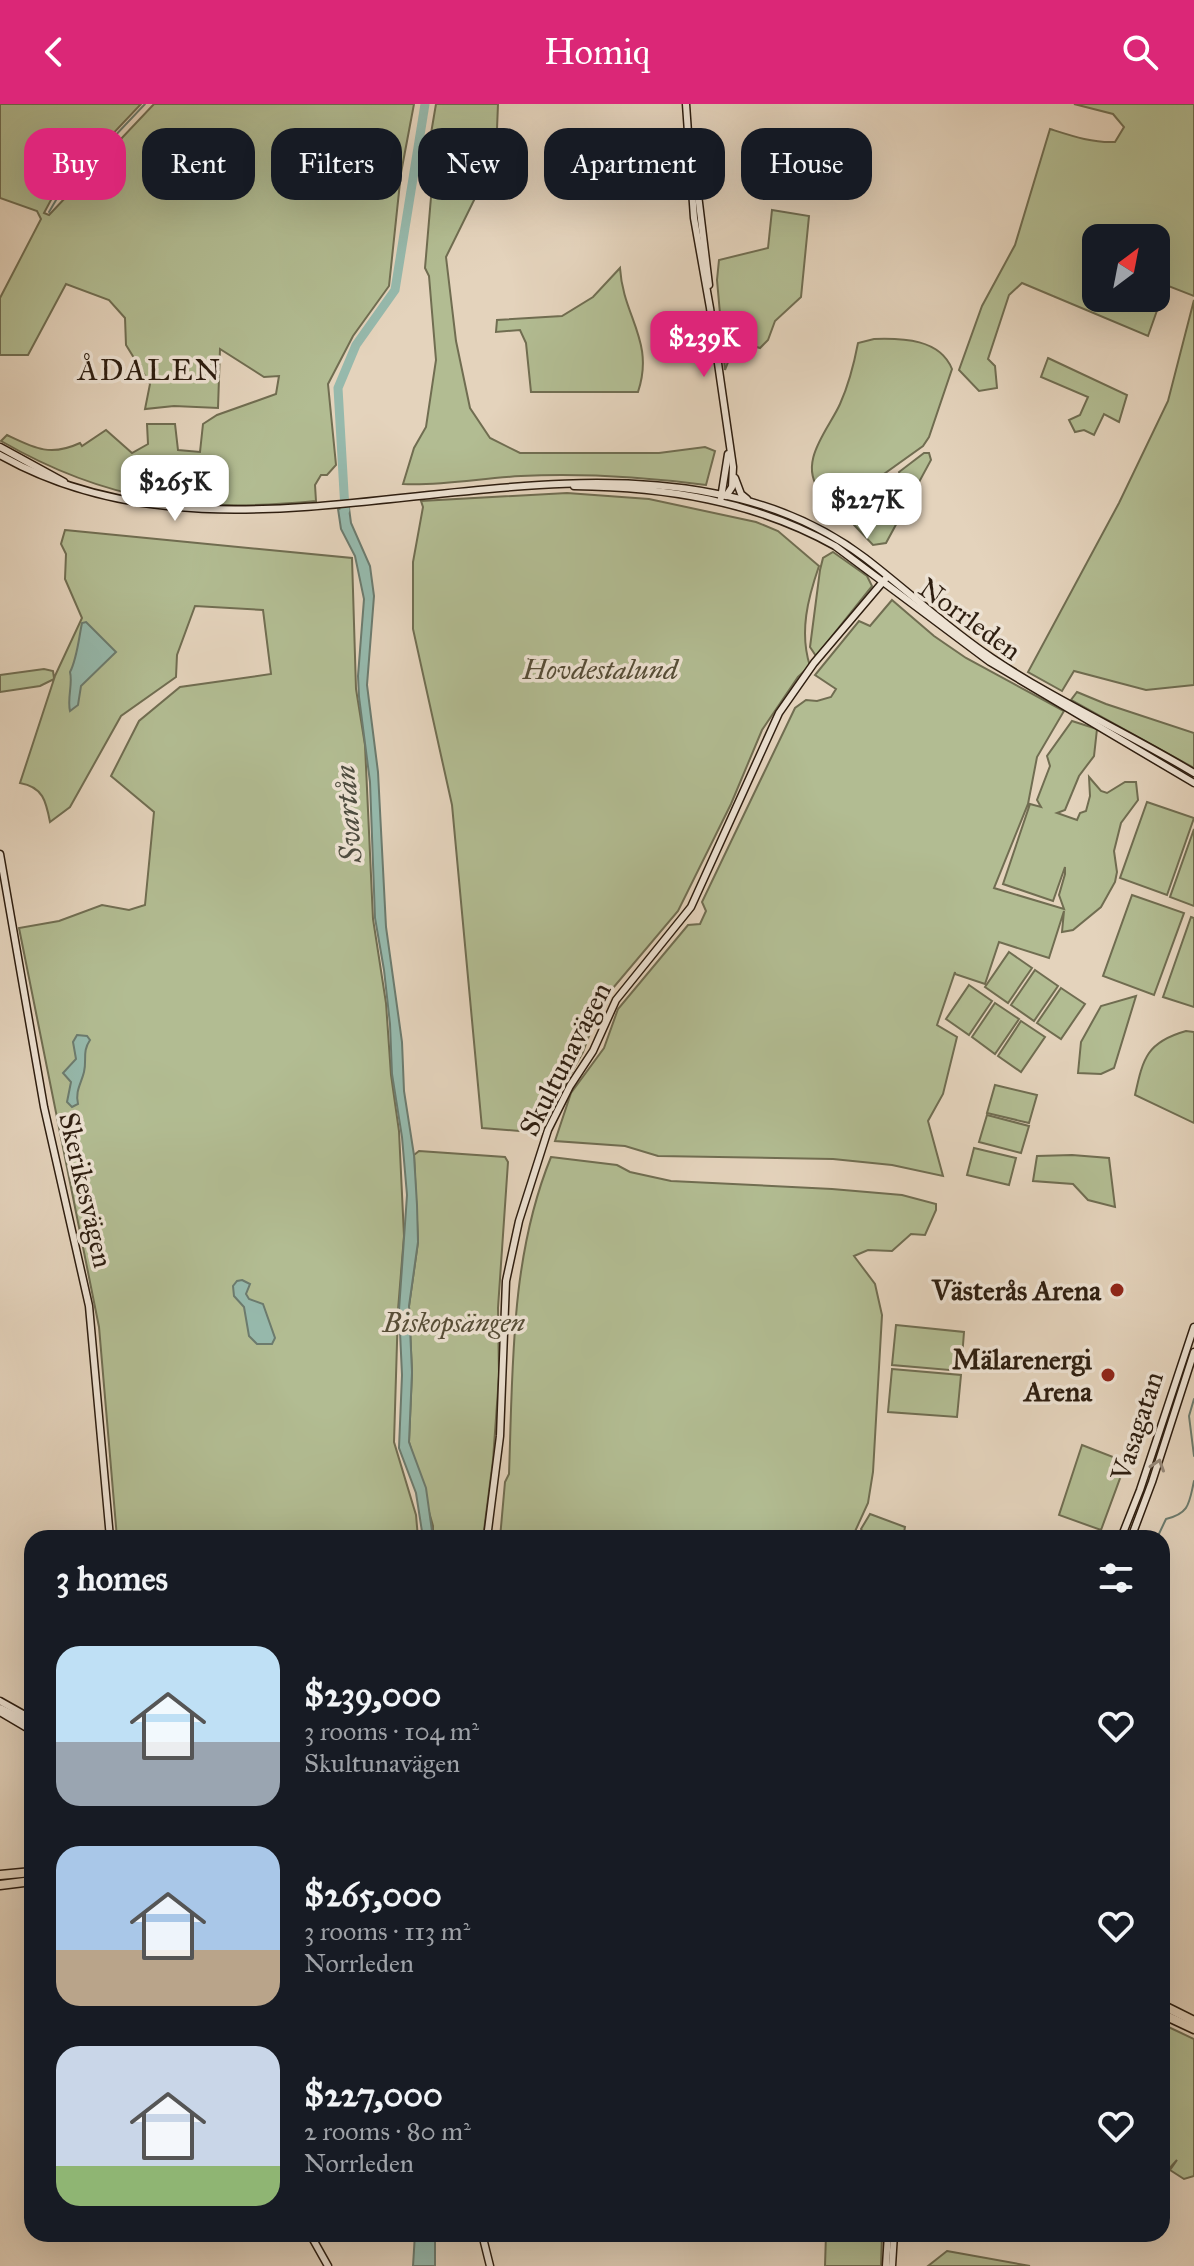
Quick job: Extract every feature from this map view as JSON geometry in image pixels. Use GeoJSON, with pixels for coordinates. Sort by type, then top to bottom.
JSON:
{"type":"FeatureCollection","features":[{"type":"Feature","properties":{"kind":"highway"},"geometry":{"type":"LineString","coordinates":[[0,1875],[24,1873]]}},
{"type":"Feature","properties":{"kind":"highway"},"geometry":{"type":"LineString","coordinates":[[0,1885],[24,1882]]}},
{"type":"Feature","properties":{"kind":"highway"},"geometry":{"type":"LineString","coordinates":[[1170,2009],[1194,2021]]}},
{"type":"Feature","properties":{"kind":"highway"},"geometry":{"type":"LineString","coordinates":[[1170,2018],[1194,2029]]}},
{"type":"Feature","properties":{"kind":"main road"},"geometry":{"type":"LineString","coordinates":[[686,104],[694,218],[710,308],[728,446],[738,489],[752,502]]}},
{"type":"Feature","properties":{"kind":"main road"},"geometry":{"type":"LineString","coordinates":[[721,496],[728,446]]}},
{"type":"Feature","properties":{"kind":"main road","name":"Norrleden"},"geometry":{"type":"LineString","coordinates":[[0,447],[77,488]]}},
{"type":"Feature","properties":{"kind":"main road","name":"Norrleden"},"geometry":{"type":"LineString","coordinates":[[0,455],[45,478],[77,488],[124,501],[177,508],[278,508],[526,485],[613,482],[752,502],[797,517],[852,549],[885,580],[990,662],[1194,783]]}},
{"type":"Feature","properties":{"kind":"main road"},"geometry":{"type":"LineString","coordinates":[[721,496],[732,487],[733,467]]}},
{"type":"Feature","properties":{"kind":"main road","name":"Norrleden"},"geometry":{"type":"LineString","coordinates":[[721,496],[835,546],[1005,666],[1194,773]]}},
{"type":"Feature","properties":{"kind":"main road","name":"Skultunavägen"},"geometry":{"type":"LineString","coordinates":[[488,1530],[500,1436],[504,1296],[519,1221],[548,1130],[570,1086],[593,1051],[616,1000],[676,928],[697,897],[724,830],[779,713],[814,663],[885,580]]}},
{"type":"Feature","properties":{"kind":"main road","name":"Skerikesvägen"},"geometry":{"type":"LineString","coordinates":[[0,854],[44,1107],[91,1318],[109,1530]]}},
{"type":"Feature","properties":{"kind":"main road","name":"Vasagatan"},"geometry":{"type":"LineString","coordinates":[[1124,1530],[1194,1327]]}},
{"type":"Feature","properties":{"kind":"main road","name":"Vasagatan"},"geometry":{"type":"LineString","coordinates":[[1134,1530],[1194,1352]]}},
{"type":"Feature","properties":{"kind":"main road"},"geometry":{"type":"LineString","coordinates":[[0,1701],[24,1719]]}},
{"type":"Feature","properties":{"kind":"main road"},"geometry":{"type":"LineString","coordinates":[[0,1710],[24,1720]]}},
{"type":"Feature","properties":{"kind":"main road"},"geometry":{"type":"LineString","coordinates":[[314,2242],[328,2266]]}},
{"type":"Feature","properties":{"kind":"main road"},"geometry":{"type":"LineString","coordinates":[[484,2242],[490,2266]]}},
{"type":"Feature","properties":{"kind":"main road"},"geometry":{"type":"LineString","coordinates":[[889,2266],[890,2242]]}},
{"type":"Feature","properties":{"kind":"green space"},"geometry":{"type":"Polygon","coordinates":[[[0,104],[141,104],[118,128],[24,128],[24,200],[51,200],[44,213],[49,215],[63,200],[126,200],[126,134],[154,104],[414,104],[402,168],[402,128],[271,128],[271,200],[398,200],[389,286],[353,336],[328,384],[336,465],[327,475],[321,475],[315,485],[316,501],[231,505],[153,498],[78,478],[1,441],[7,435],[34,447],[51,450],[80,443],[82,446],[106,430],[132,453],[148,444],[147,424],[175,424],[178,450],[200,452],[203,424],[217,415],[276,394],[279,376],[264,377],[220,349],[218,408],[174,406],[145,409],[150,384],[126,345],[125,318],[109,300],[66,284],[28,355],[0,355],[0,298],[41,219],[37,211],[0,198],[0,104]]]}},
{"type":"Feature","properties":{"kind":"green space"},"geometry":{"type":"Polygon","coordinates":[[[436,104],[498,104],[497,128],[432,128],[436,104]]]}},
{"type":"Feature","properties":{"kind":"green space"},"geometry":{"type":"Polygon","coordinates":[[[1074,104],[1194,104],[1194,296],[1170,287],[1170,224],[1082,224],[1082,308],[1022,283],[1009,295],[988,359],[995,366],[997,388],[979,391],[959,370],[982,306],[1015,245],[1050,129],[1090,140],[1115,142],[1124,127],[1113,114],[1074,104]]]}},
{"type":"Feature","properties":{"kind":"green space"},"geometry":{"type":"Polygon","coordinates":[[[431,200],[474,200],[446,257],[456,341],[470,408],[490,438],[520,453],[659,453],[705,447],[715,451],[706,485],[567,475],[403,484],[414,448],[426,427],[436,360],[429,276],[425,268],[431,200]]]}},
{"type":"Feature","properties":{"kind":"green space"},"geometry":{"type":"Polygon","coordinates":[[[772,210],[809,216],[801,297],[775,321],[768,340],[760,348],[741,342],[734,347],[725,370],[717,280],[719,260],[768,248],[772,210]]]}},
{"type":"Feature","properties":{"kind":"green space"},"geometry":{"type":"Polygon","coordinates":[[[620,268],[626,301],[641,343],[643,358],[638,392],[531,392],[526,343],[520,330],[496,332],[497,320],[562,316],[593,297],[620,268]]]}},
{"type":"Feature","properties":{"kind":"green space"},"geometry":{"type":"Polygon","coordinates":[[[1194,300],[1194,685],[1146,690],[1074,671],[1062,691],[1028,672],[1119,503],[1168,401],[1194,300]]]}},
{"type":"Feature","properties":{"kind":"green space"},"geometry":{"type":"Polygon","coordinates":[[[1091,312],[1156,312],[1148,336],[1091,312]]]}},
{"type":"Feature","properties":{"kind":"green space"},"geometry":{"type":"Polygon","coordinates":[[[874,339],[908,340],[930,346],[946,359],[952,369],[929,437],[923,446],[863,489],[848,507],[821,492],[814,481],[813,458],[843,396],[858,343],[874,339]]]}},
{"type":"Feature","properties":{"kind":"green space"},"geometry":{"type":"Polygon","coordinates":[[[1048,358],[1127,395],[1119,422],[1104,414],[1094,435],[1084,430],[1075,432],[1069,420],[1080,415],[1088,397],[1041,377],[1048,358]]]}},
{"type":"Feature","properties":{"kind":"green space"},"geometry":{"type":"Polygon","coordinates":[[[924,453],[929,453],[931,460],[886,543],[873,545],[854,525],[852,518],[858,505],[866,499],[883,503],[902,481],[899,472],[924,453]]]}},
{"type":"Feature","properties":{"kind":"green space","name":"Hovdestalund"},"geometry":{"type":"Polygon","coordinates":[[[567,493],[649,499],[756,522],[778,531],[819,566],[808,603],[805,628],[810,666],[798,677],[762,730],[731,804],[678,911],[602,1001],[583,1052],[546,1118],[523,1119],[519,1131],[482,1128],[452,805],[413,629],[413,562],[423,507],[421,501],[567,493]]]}},
{"type":"Feature","properties":{"kind":"green space"},"geometry":{"type":"Polygon","coordinates":[[[65,530],[352,558],[356,689],[365,745],[373,919],[386,1003],[399,1131],[404,1236],[398,1310],[394,1442],[416,1515],[417,1530],[116,1530],[99,1327],[19,928],[59,921],[102,905],[129,910],[145,905],[154,812],[111,776],[139,721],[180,687],[271,674],[263,610],[195,606],[177,655],[176,677],[121,716],[70,807],[50,822],[39,792],[20,783],[54,679],[40,686],[0,692],[0,675],[44,669],[53,671],[54,678],[82,618],[65,579],[66,554],[61,544],[65,530]]]}},
{"type":"Feature","properties":{"kind":"green space"},"geometry":{"type":"Polygon","coordinates":[[[833,552],[867,576],[872,586],[816,656],[810,647],[820,570],[823,558],[833,552]]]}},
{"type":"Feature","properties":{"kind":"green space"},"geometry":{"type":"Polygon","coordinates":[[[892,600],[934,636],[966,658],[1064,711],[1037,757],[1028,804],[994,888],[1064,909],[1059,895],[1065,867],[1053,901],[1003,884],[1030,804],[1041,807],[1037,800],[1050,766],[1047,756],[1072,721],[1097,729],[1094,756],[1079,776],[1065,810],[1057,813],[1077,820],[1080,813],[1086,811],[1090,796],[1089,777],[1101,791],[1107,793],[1125,782],[1136,782],[1138,800],[1121,823],[1114,851],[1115,882],[1101,907],[1073,930],[1062,932],[1064,911],[1049,958],[999,942],[985,984],[955,972],[937,1025],[957,1037],[943,1094],[928,1121],[943,1176],[892,1165],[833,1159],[658,1156],[625,1146],[555,1141],[571,1093],[604,1048],[618,1009],[688,925],[700,924],[706,911],[702,902],[795,708],[806,700],[831,697],[836,689],[815,675],[859,621],[870,626],[892,600]]]}},
{"type":"Feature","properties":{"kind":"green space"},"geometry":{"type":"Polygon","coordinates":[[[1077,692],[1194,733],[1194,768],[1071,700],[1077,692]]]}},
{"type":"Feature","properties":{"kind":"green space"},"geometry":{"type":"Polygon","coordinates":[[[1147,802],[1194,818],[1167,895],[1120,878],[1147,802]]]}},
{"type":"Feature","properties":{"kind":"green space"},"geometry":{"type":"Polygon","coordinates":[[[1194,829],[1194,906],[1170,897],[1194,829]]]}},
{"type":"Feature","properties":{"kind":"green space"},"geometry":{"type":"Polygon","coordinates":[[[1132,895],[1184,913],[1154,995],[1103,976],[1132,895]]]}},
{"type":"Feature","properties":{"kind":"green space"},"geometry":{"type":"Polygon","coordinates":[[[1191,917],[1194,918],[1194,1007],[1163,997],[1191,917]]]}},
{"type":"Feature","properties":{"kind":"green space"},"geometry":{"type":"Polygon","coordinates":[[[1009,952],[1032,968],[1008,1003],[985,987],[1009,952]]]}},
{"type":"Feature","properties":{"kind":"green space"},"geometry":{"type":"Polygon","coordinates":[[[1035,970],[1058,986],[1034,1021],[1011,1005],[1035,970]]]}},
{"type":"Feature","properties":{"kind":"green space"},"geometry":{"type":"Polygon","coordinates":[[[969,985],[992,1001],[969,1035],[946,1019],[969,985]]]}},
{"type":"Feature","properties":{"kind":"green space"},"geometry":{"type":"Polygon","coordinates":[[[1061,988],[1085,1004],[1061,1039],[1037,1023],[1061,988]]]}},
{"type":"Feature","properties":{"kind":"green space"},"geometry":{"type":"Polygon","coordinates":[[[1136,996],[1114,1068],[1101,1074],[1078,1073],[1081,1042],[1101,1006],[1136,996]]]}},
{"type":"Feature","properties":{"kind":"green space"},"geometry":{"type":"Polygon","coordinates":[[[995,1003],[1019,1019],[995,1054],[972,1037],[995,1003]]]}},
{"type":"Feature","properties":{"kind":"green space"},"geometry":{"type":"Polygon","coordinates":[[[1021,1021],[1045,1037],[1021,1072],[998,1056],[1021,1021]]]}},
{"type":"Feature","properties":{"kind":"green space"},"geometry":{"type":"Polygon","coordinates":[[[1186,1031],[1194,1032],[1194,1123],[1135,1095],[1149,1053],[1163,1040],[1186,1031]]]}},
{"type":"Feature","properties":{"kind":"green space"},"geometry":{"type":"Polygon","coordinates":[[[995,1085],[1037,1095],[1029,1123],[987,1113],[995,1085]]]}},
{"type":"Feature","properties":{"kind":"green space"},"geometry":{"type":"Polygon","coordinates":[[[987,1115],[1029,1126],[1021,1153],[979,1142],[987,1115]]]}},
{"type":"Feature","properties":{"kind":"green space"},"geometry":{"type":"Polygon","coordinates":[[[974,1148],[1016,1158],[1009,1185],[967,1175],[974,1148]]]}},
{"type":"Feature","properties":{"kind":"green space","name":"Biskopsängen"},"geometry":{"type":"Polygon","coordinates":[[[419,1151],[505,1157],[508,1162],[498,1308],[499,1376],[484,1530],[433,1530],[409,1442],[412,1372],[409,1306],[418,1242],[414,1155],[419,1151]]]}},
{"type":"Feature","properties":{"kind":"green space"},"geometry":{"type":"Polygon","coordinates":[[[1037,1156],[1109,1158],[1115,1207],[1088,1200],[1073,1184],[1033,1181],[1037,1156]]]}},
{"type":"Feature","properties":{"kind":"green space"},"geometry":{"type":"Polygon","coordinates":[[[551,1157],[617,1165],[630,1172],[671,1181],[902,1195],[936,1204],[925,1235],[911,1234],[892,1251],[868,1250],[854,1256],[875,1284],[882,1315],[873,1472],[868,1503],[856,1530],[501,1530],[505,1482],[509,1474],[516,1313],[528,1234],[551,1157]]]}},
{"type":"Feature","properties":{"kind":"green space"},"geometry":{"type":"Polygon","coordinates":[[[896,1325],[964,1332],[961,1371],[892,1365],[896,1325]]]}},
{"type":"Feature","properties":{"kind":"green space"},"geometry":{"type":"Polygon","coordinates":[[[892,1369],[961,1375],[957,1417],[888,1412],[892,1369]]]}},
{"type":"Feature","properties":{"kind":"green space"},"geometry":{"type":"Polygon","coordinates":[[[1082,1445],[1126,1462],[1101,1530],[1059,1515],[1082,1445]]]}},
{"type":"Feature","properties":{"kind":"green space"},"geometry":{"type":"Polygon","coordinates":[[[870,1514],[905,1527],[904,1530],[861,1529],[870,1514]]]}},
{"type":"Feature","properties":{"kind":"green space"},"geometry":{"type":"Polygon","coordinates":[[[1170,2028],[1194,2039],[1194,2176],[1184,2179],[1170,2170],[1177,2160],[1170,2168],[1170,2028]]]}},
{"type":"Feature","properties":{"kind":"green space"},"geometry":{"type":"Polygon","coordinates":[[[826,2242],[882,2242],[881,2266],[825,2266],[826,2242]]]}},
{"type":"Feature","properties":{"kind":"green space"},"geometry":{"type":"Polygon","coordinates":[[[947,2251],[1030,2266],[928,2266],[947,2251]]]}},
{"type":"Feature","properties":{"kind":"shaded area"},"geometry":{"type":"Polygon","coordinates":[[[349,508],[351,523],[370,566],[374,596],[367,685],[378,772],[386,927],[402,1042],[404,1091],[414,1155],[417,1205],[418,1242],[409,1306],[412,1372],[409,1442],[426,1488],[432,1530],[422,1530],[416,1493],[399,1448],[402,1375],[399,1310],[407,1195],[392,1074],[384,970],[375,918],[370,782],[359,697],[364,599],[355,556],[341,529],[338,509],[349,508]]]}},
{"type":"Feature","properties":{"kind":"shaded area"},"geometry":{"type":"Polygon","coordinates":[[[86,622],[116,652],[81,686],[78,705],[70,711],[70,672],[82,623],[86,622]]]}},
{"type":"Feature","properties":{"kind":"shaded area"},"geometry":{"type":"Polygon","coordinates":[[[77,1035],[87,1036],[90,1040],[86,1048],[78,1104],[72,1107],[67,1102],[71,1082],[63,1073],[76,1059],[73,1042],[77,1035]]]}},
{"type":"Feature","properties":{"kind":"shaded area"},"geometry":{"type":"Polygon","coordinates":[[[242,1280],[250,1284],[246,1294],[249,1299],[263,1304],[275,1338],[272,1344],[257,1344],[249,1336],[244,1307],[234,1296],[233,1286],[242,1280]]]}},
{"type":"Feature","properties":{"kind":"shaded area"},"geometry":{"type":"Polygon","coordinates":[[[414,2242],[435,2242],[435,2266],[413,2266],[414,2242]]]}},
{"type":"Feature","properties":{"kind":"waterway"},"geometry":{"type":"LineString","coordinates":[[49,212],[59,195],[145,104]]}},
{"type":"Feature","properties":{"kind":"waterway","name":"Svartån"},"geometry":{"type":"LineString","coordinates":[[345,510],[338,388],[356,345],[395,290],[425,104]]}},
{"type":"Feature","properties":{"kind":"waterway"},"geometry":{"type":"LineString","coordinates":[[1194,1399],[1189,1416],[1194,1456]]}},
{"type":"Feature","properties":{"kind":"waterway"},"geometry":{"type":"LineString","coordinates":[[1161,1530],[1166,1519],[1180,1514],[1187,1506],[1194,1481]]}},
{"type":"Feature","properties":{"kind":"place","name":"Västerås Arena"},"geometry":{"type":"Point","coordinates":[1117,1290]}},
{"type":"Feature","properties":{"kind":"place","name":"Mälarenergi Arena"},"geometry":{"type":"Point","coordinates":[1108,1375]}},
{"type":"Feature","properties":{"kind":"district","name":"ÅDALEN"},"geometry":{"type":"Point","coordinates":[150,370]}}]}
